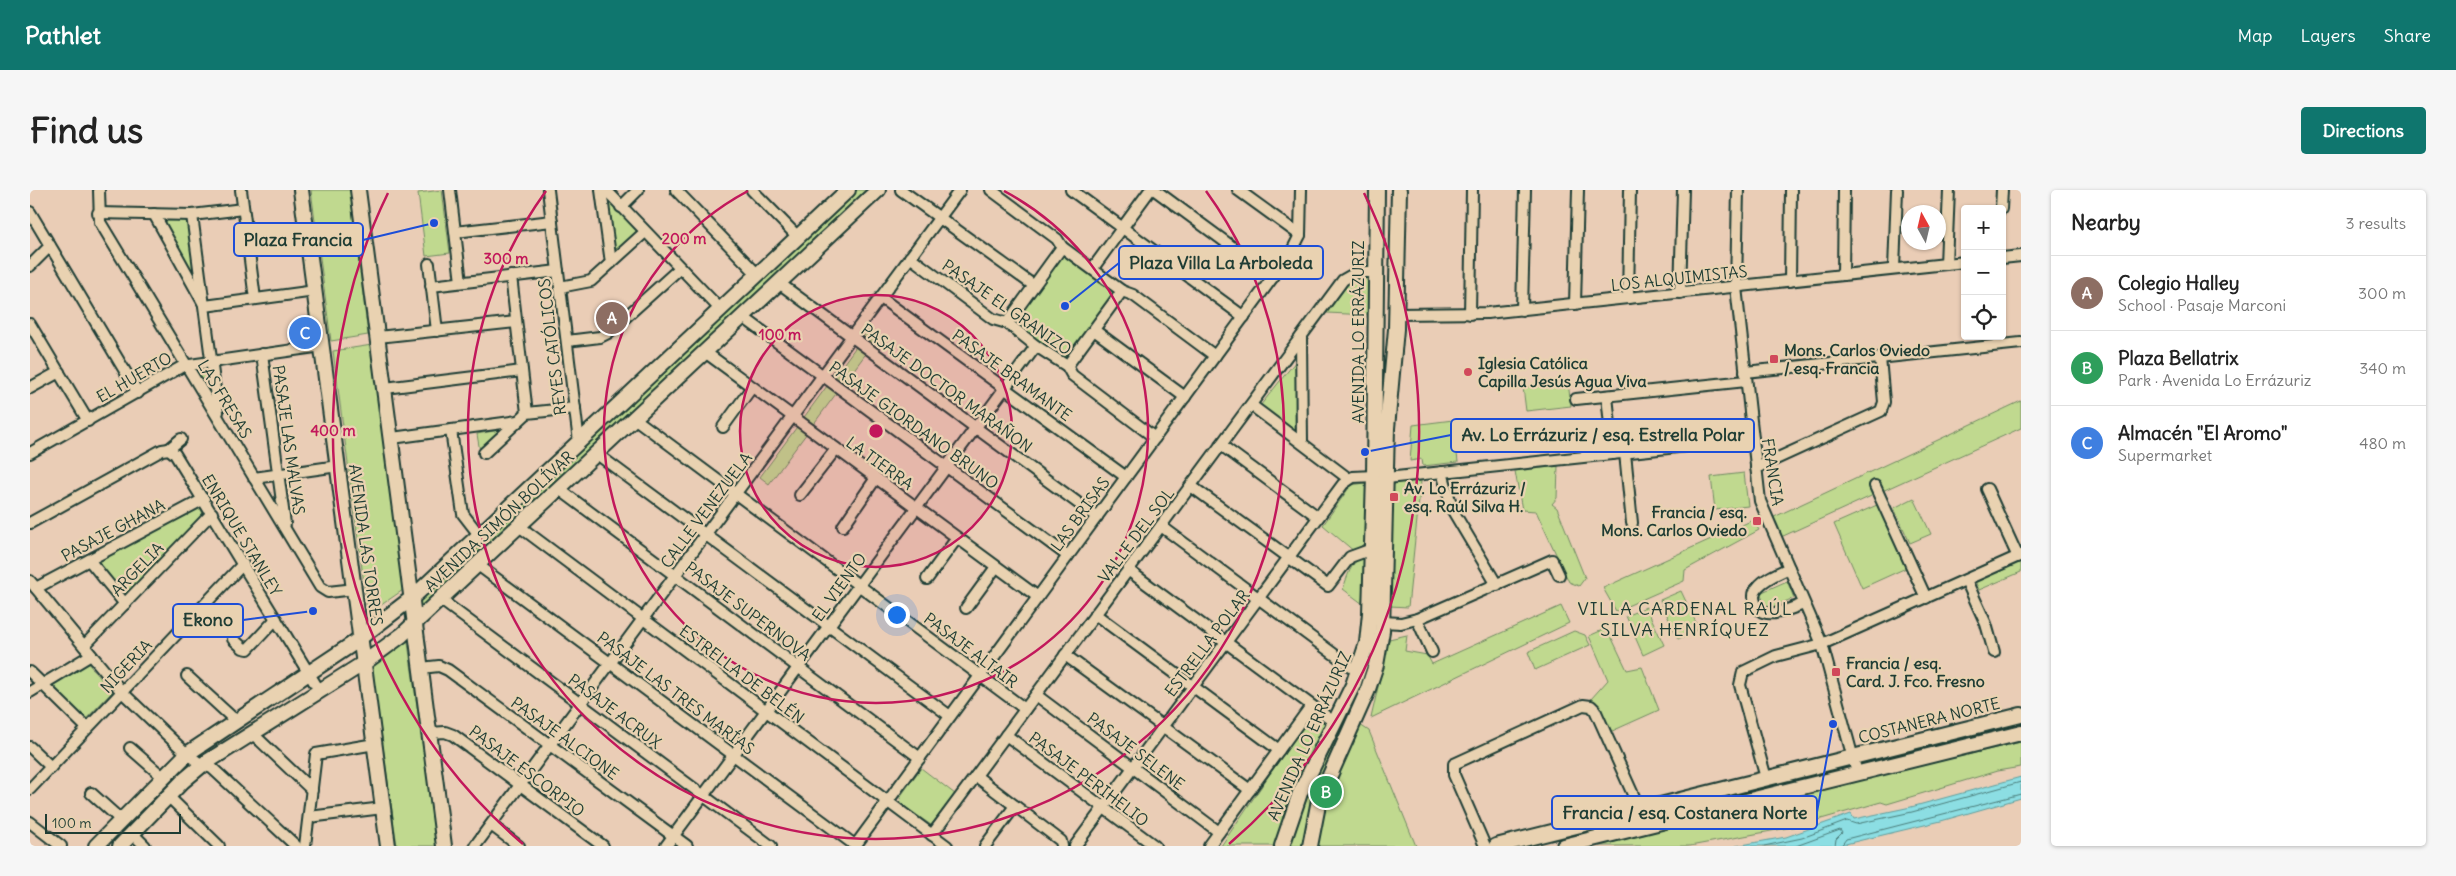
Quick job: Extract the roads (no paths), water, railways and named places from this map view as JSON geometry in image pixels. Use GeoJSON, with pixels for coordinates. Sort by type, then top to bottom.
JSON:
{"type":"FeatureCollection","features":[{"type":"Feature","properties":{"kind":"main road","name":"AVENIDA LAS TORRES"},"geometry":{"type":"LineString","coordinates":[[301,190],[388,846]]}},
{"type":"Feature","properties":{"kind":"main road"},"geometry":{"type":"LineString","coordinates":[[358,190],[444,846]]}},
{"type":"Feature","properties":{"kind":"main road","name":"AVENIDA SIMÓN BOLÍVAR"},"geometry":{"type":"LineString","coordinates":[[96,846],[187,754],[361,638],[412,598],[799,238],[848,190]]}},
{"type":"Feature","properties":{"kind":"main road","name":"AVENIDA SIMÓN BOLÍVAR"},"geometry":{"type":"LineString","coordinates":[[120,846],[168,796],[202,765],[364,663],[416,623],[878,190]]}},
{"type":"Feature","properties":{"kind":"main road","name":"AVENIDA LO ERRÁZURIZ"},"geometry":{"type":"LineString","coordinates":[[1310,846],[1316,808],[1323,789],[1371,682],[1383,622],[1375,272],[1377,190]]}},
{"type":"Feature","properties":{"kind":"main road","name":"AVENIDA LO ERRÁZURIZ"},"geometry":{"type":"LineString","coordinates":[[1282,846],[1300,792],[1358,672],[1368,632],[1372,549],[1388,416],[1396,314],[1399,190]]}},
{"type":"Feature","properties":{"kind":"main road","name":"COSTANERA NORTE"},"geometry":{"type":"LineString","coordinates":[[1496,846],[2021,715]]}},
{"type":"Feature","properties":{"kind":"main road","name":"COSTANERA NORTE"},"geometry":{"type":"LineString","coordinates":[[1564,846],[2021,733]]}},
{"type":"Feature","properties":{"kind":"street","name":"LAS FRESAS"},"geometry":{"type":"LineString","coordinates":[[98,190],[100,222],[322,590],[328,592],[355,589]]}},
{"type":"Feature","properties":{"kind":"street"},"geometry":{"type":"LineString","coordinates":[[241,190],[255,299]]}},
{"type":"Feature","properties":{"kind":"street"},"geometry":{"type":"LineString","coordinates":[[450,190],[461,282]]}},
{"type":"Feature","properties":{"kind":"street","name":"REYES CATÓLICOS"},"geometry":{"type":"LineString","coordinates":[[548,190],[579,442]]}},
{"type":"Feature","properties":{"kind":"street"},"geometry":{"type":"LineString","coordinates":[[601,190],[611,263]]}},
{"type":"Feature","properties":{"kind":"street"},"geometry":{"type":"LineString","coordinates":[[606,190],[721,310]]}},
{"type":"Feature","properties":{"kind":"street"},"geometry":{"type":"LineString","coordinates":[[621,207],[638,190]]}},
{"type":"Feature","properties":{"kind":"street"},"geometry":{"type":"LineString","coordinates":[[676,190],[758,275]]}},
{"type":"Feature","properties":{"kind":"street"},"geometry":{"type":"LineString","coordinates":[[752,190],[799,238]]}},
{"type":"Feature","properties":{"kind":"street"},"geometry":{"type":"LineString","coordinates":[[760,198],[768,190]]}},
{"type":"Feature","properties":{"kind":"street"},"geometry":{"type":"LineString","coordinates":[[901,190],[1033,285]]}},
{"type":"Feature","properties":{"kind":"street","name":"CALLE VENEZUELA"},"geometry":{"type":"LineString","coordinates":[[475,846],[960,190]]}},
{"type":"Feature","properties":{"kind":"street"},"geometry":{"type":"LineString","coordinates":[[992,190],[1057,239],[1062,247],[1122,291],[1133,295],[1215,356]]}},
{"type":"Feature","properties":{"kind":"street"},"geometry":{"type":"LineString","coordinates":[[1071,190],[1244,317]]}},
{"type":"Feature","properties":{"kind":"street"},"geometry":{"type":"LineString","coordinates":[[1093,268],[1150,190]]}},
{"type":"Feature","properties":{"kind":"street"},"geometry":{"type":"LineString","coordinates":[[1155,190],[1273,277]]}},
{"type":"Feature","properties":{"kind":"street"},"geometry":{"type":"LineString","coordinates":[[1238,190],[1300,236]]}},
{"type":"Feature","properties":{"kind":"street","name":"LAS BRISAS"},"geometry":{"type":"LineString","coordinates":[[855,846],[1292,251],[1300,236],[1301,190]]}},
{"type":"Feature","properties":{"kind":"street"},"geometry":{"type":"LineString","coordinates":[[1470,314],[1472,190]]}},
{"type":"Feature","properties":{"kind":"street"},"geometry":{"type":"LineString","coordinates":[[1522,310],[1525,190]]}},
{"type":"Feature","properties":{"kind":"street"},"geometry":{"type":"LineString","coordinates":[[1575,304],[1578,190]]}},
{"type":"Feature","properties":{"kind":"street"},"geometry":{"type":"LineString","coordinates":[[1628,298],[1630,190]]}},
{"type":"Feature","properties":{"kind":"street"},"geometry":{"type":"LineString","coordinates":[[1680,293],[1683,190]]}},
{"type":"Feature","properties":{"kind":"street","name":"FRANCIA"},"geometry":{"type":"LineString","coordinates":[[1738,190],[1736,287],[1762,506],[1822,644],[1857,773]]}},
{"type":"Feature","properties":{"kind":"street"},"geometry":{"type":"LineString","coordinates":[[1790,281],[1791,190]]}},
{"type":"Feature","properties":{"kind":"street"},"geometry":{"type":"LineString","coordinates":[[1843,275],[1844,190]]}},
{"type":"Feature","properties":{"kind":"street"},"geometry":{"type":"LineString","coordinates":[[1894,269],[1897,190]]}},
{"type":"Feature","properties":{"kind":"street"},"geometry":{"type":"LineString","coordinates":[[1946,264],[1949,190]]}},
{"type":"Feature","properties":{"kind":"street"},"geometry":{"type":"LineString","coordinates":[[2001,205],[2002,190]]}},
{"type":"Feature","properties":{"kind":"street"},"geometry":{"type":"LineString","coordinates":[[98,214],[192,215],[243,209]]}},
{"type":"Feature","properties":{"kind":"street"},"geometry":{"type":"LineString","coordinates":[[30,212],[138,393]]}},
{"type":"Feature","properties":{"kind":"street"},"geometry":{"type":"LineString","coordinates":[[154,214],[204,306]]}},
{"type":"Feature","properties":{"kind":"street"},"geometry":{"type":"LineString","coordinates":[[192,215],[219,418]]}},
{"type":"Feature","properties":{"kind":"street"},"geometry":{"type":"LineString","coordinates":[[455,232],[552,221]]}},
{"type":"Feature","properties":{"kind":"street"},"geometry":{"type":"LineString","coordinates":[[560,287],[588,282],[645,232]]}},
{"type":"Feature","properties":{"kind":"street"},"geometry":{"type":"LineString","coordinates":[[30,266],[50,246]]}},
{"type":"Feature","properties":{"kind":"street"},"geometry":{"type":"LineString","coordinates":[[1007,323],[1062,247]]}},
{"type":"Feature","properties":{"kind":"street"},"geometry":{"type":"LineString","coordinates":[[2006,258],[2021,256]]}},
{"type":"Feature","properties":{"kind":"street","name":"PASAJE EL GRANIZO"},"geometry":{"type":"LineString","coordinates":[[910,258],[993,319],[1007,323],[1036,346],[1066,366],[1072,375],[1155,438]]}},
{"type":"Feature","properties":{"kind":"street","name":"LOS ALQUIMISTAS"},"geometry":{"type":"LineString","coordinates":[[1396,314],[1470,314],[1522,310],[1961,262]]}},
{"type":"Feature","properties":{"kind":"street"},"geometry":{"type":"LineString","coordinates":[[429,264],[437,331]]}},
{"type":"Feature","properties":{"kind":"street"},"geometry":{"type":"LineString","coordinates":[[567,341],[600,337],[608,333],[680,268]]}},
{"type":"Feature","properties":{"kind":"street"},"geometry":{"type":"LineString","coordinates":[[431,286],[558,271]]}},
{"type":"Feature","properties":{"kind":"street","name":"VALLE DEL SOL"},"geometry":{"type":"LineString","coordinates":[[932,835],[1346,277],[1357,272],[1375,272]]}},
{"type":"Feature","properties":{"kind":"street"},"geometry":{"type":"LineString","coordinates":[[511,276],[527,414]]}},
{"type":"Feature","properties":{"kind":"street","name":"PASAJE DOCTOR MARAÑON"},"geometry":{"type":"LineString","coordinates":[[779,283],[1097,517]]}},
{"type":"Feature","properties":{"kind":"street"},"geometry":{"type":"LineString","coordinates":[[204,306],[315,291]]}},
{"type":"Feature","properties":{"kind":"street"},"geometry":{"type":"LineString","coordinates":[[1066,366],[1122,291]]}},
{"type":"Feature","properties":{"kind":"street","name":"PASAJE BRAMANTE"},"geometry":{"type":"LineString","coordinates":[[881,298],[1126,477]]}},
{"type":"Feature","properties":{"kind":"street","name":"PASAJE GIORDANO BRUNO"},"geometry":{"type":"LineString","coordinates":[[743,317],[1068,556]]}},
{"type":"Feature","properties":{"kind":"street"},"geometry":{"type":"LineString","coordinates":[[378,337],[516,322]]}},
{"type":"Feature","properties":{"kind":"street"},"geometry":{"type":"LineString","coordinates":[[30,324],[88,421]]}},
{"type":"Feature","properties":{"kind":"street"},"geometry":{"type":"LineString","coordinates":[[1094,330],[1185,397]]}},
{"type":"Feature","properties":{"kind":"street"},"geometry":{"type":"LineString","coordinates":[[1301,337],[1302,442]]}},
{"type":"Feature","properties":{"kind":"street"},"geometry":{"type":"LineString","coordinates":[[1576,399],[1880,358],[2021,343]]}},
{"type":"Feature","properties":{"kind":"street","name":"EL HUERTO"},"geometry":{"type":"LineString","coordinates":[[30,453],[187,365],[322,346]]}},
{"type":"Feature","properties":{"kind":"street","name":"EL VIENTO"},"geometry":{"type":"LineString","coordinates":[[666,846],[1036,346]]}},
{"type":"Feature","properties":{"kind":"street","name":"LA TIERRA"},"geometry":{"type":"LineString","coordinates":[[705,352],[1038,597]]}},
{"type":"Feature","properties":{"kind":"street","name":"PASAJE LAS MALVAS"},"geometry":{"type":"LineString","coordinates":[[262,354],[286,530]]}},
{"type":"Feature","properties":{"kind":"street"},"geometry":{"type":"LineString","coordinates":[[1756,468],[1881,411],[1884,402],[1880,358]]}},
{"type":"Feature","properties":{"kind":"street"},"geometry":{"type":"LineString","coordinates":[[385,388],[522,371]]}},
{"type":"Feature","properties":{"kind":"street"},"geometry":{"type":"LineString","coordinates":[[30,388],[59,372]]}},
{"type":"Feature","properties":{"kind":"street"},"geometry":{"type":"LineString","coordinates":[[723,428],[752,387]]}},
{"type":"Feature","properties":{"kind":"street"},"geometry":{"type":"LineString","coordinates":[[1607,396],[1613,454]]}},
{"type":"Feature","properties":{"kind":"street"},"geometry":{"type":"LineString","coordinates":[[1251,405],[1349,479],[1442,472],[1753,439]]}},
{"type":"Feature","properties":{"kind":"street"},"geometry":{"type":"LineString","coordinates":[[484,453],[527,414],[575,408]]}},
{"type":"Feature","properties":{"kind":"street","name":"PASAJE ALTAIR"},"geometry":{"type":"LineString","coordinates":[[634,418],[1025,709]]}},
{"type":"Feature","properties":{"kind":"street"},"geometry":{"type":"LineString","coordinates":[[392,438],[518,421]]}},
{"type":"Feature","properties":{"kind":"street"},"geometry":{"type":"LineString","coordinates":[[451,430],[463,514],[480,536]]}},
{"type":"Feature","properties":{"kind":"street"},"geometry":{"type":"LineString","coordinates":[[30,523],[162,450],[169,449],[181,439]]}},
{"type":"Feature","properties":{"kind":"street"},"geometry":{"type":"LineString","coordinates":[[1221,445],[1318,517]]}},
{"type":"Feature","properties":{"kind":"street","name":"ENRIQUE STANLEY"},"geometry":{"type":"LineString","coordinates":[[169,449],[175,454],[204,499],[319,690]]}},
{"type":"Feature","properties":{"kind":"street"},"geometry":{"type":"LineString","coordinates":[[800,495],[836,449]]}},
{"type":"Feature","properties":{"kind":"street"},"geometry":{"type":"LineString","coordinates":[[1624,453],[1632,523]]}},
{"type":"Feature","properties":{"kind":"street"},"geometry":{"type":"LineString","coordinates":[[597,454],[950,716]]}},
{"type":"Feature","properties":{"kind":"street"},"geometry":{"type":"LineString","coordinates":[[254,478],[338,466]]}},
{"type":"Feature","properties":{"kind":"street"},"geometry":{"type":"LineString","coordinates":[[1442,472],[1453,511],[1497,586]]}},
{"type":"Feature","properties":{"kind":"street"},"geometry":{"type":"LineString","coordinates":[[843,526],[876,478]]}},
{"type":"Feature","properties":{"kind":"street","name":"ESTRELLA POLAR"},"geometry":{"type":"LineString","coordinates":[[1074,846],[1318,517],[1349,479]]}},
{"type":"Feature","properties":{"kind":"street"},"geometry":{"type":"LineString","coordinates":[[1190,486],[1328,586],[1350,557],[1372,549]]}},
{"type":"Feature","properties":{"kind":"street"},"geometry":{"type":"LineString","coordinates":[[1875,486],[1926,598]]}},
{"type":"Feature","properties":{"kind":"street","name":"PASAJE SUPERNOVA"},"geometry":{"type":"LineString","coordinates":[[559,489],[920,758]]}},
{"type":"Feature","properties":{"kind":"street"},"geometry":{"type":"LineString","coordinates":[[1766,778],[1740,685],[1741,675],[1745,670],[1776,656],[1822,644],[2019,556],[1987,489]]}},
{"type":"Feature","properties":{"kind":"street","name":"PASAJE GHANA"},"geometry":{"type":"LineString","coordinates":[[33,585],[89,560],[204,499]]}},
{"type":"Feature","properties":{"kind":"street","name":"ARGELIA"},"geometry":{"type":"LineString","coordinates":[[30,692],[88,651],[125,604],[212,513]]}},
{"type":"Feature","properties":{"kind":"street","name":"ESTRELLA DE BELÉN"},"geometry":{"type":"LineString","coordinates":[[519,526],[947,846]]}},
{"type":"Feature","properties":{"kind":"street"},"geometry":{"type":"LineString","coordinates":[[1161,526],[1358,672]]}},
{"type":"Feature","properties":{"kind":"street"},"geometry":{"type":"LineString","coordinates":[[927,579],[957,538]]}},
{"type":"Feature","properties":{"kind":"street"},"geometry":{"type":"LineString","coordinates":[[89,560],[125,604]]}},
{"type":"Feature","properties":{"kind":"street"},"geometry":{"type":"LineString","coordinates":[[1383,622],[1401,623],[1417,619],[1497,586],[1552,560],[1559,575]]}},
{"type":"Feature","properties":{"kind":"street","name":"NIGERIA"},"geometry":{"type":"LineString","coordinates":[[30,789],[243,564]]}},
{"type":"Feature","properties":{"kind":"street","name":"PASAJE LAS TRES MARÍAS"},"geometry":{"type":"LineString","coordinates":[[478,565],[855,846]]}},
{"type":"Feature","properties":{"kind":"street"},"geometry":{"type":"LineString","coordinates":[[966,608],[996,567]]}},
{"type":"Feature","properties":{"kind":"street"},"geometry":{"type":"LineString","coordinates":[[1788,568],[1757,588],[1754,594],[1754,602],[1762,611],[1771,614],[1804,604]]}},
{"type":"Feature","properties":{"kind":"street"},"geometry":{"type":"LineString","coordinates":[[1128,570],[1334,722]]}},
{"type":"Feature","properties":{"kind":"street"},"geometry":{"type":"LineString","coordinates":[[1966,580],[1986,624],[1994,652]]}},
{"type":"Feature","properties":{"kind":"street"},"geometry":{"type":"LineString","coordinates":[[33,585],[122,692],[187,754],[202,765],[212,768],[296,846]]}},
{"type":"Feature","properties":{"kind":"street","name":"PASAJE ACRUX"},"geometry":{"type":"LineString","coordinates":[[441,600],[771,846]]}},
{"type":"Feature","properties":{"kind":"street"},"geometry":{"type":"LineString","coordinates":[[1096,614],[1279,750]]}},
{"type":"Feature","properties":{"kind":"street"},"geometry":{"type":"LineString","coordinates":[[1417,619],[1432,652]]}},
{"type":"Feature","properties":{"kind":"street"},"geometry":{"type":"LineString","coordinates":[[233,639],[243,648],[248,649],[276,620]]}},
{"type":"Feature","properties":{"kind":"street"},"geometry":{"type":"LineString","coordinates":[[1065,655],[1250,790]]}},
{"type":"Feature","properties":{"kind":"street","name":"PASAJE ALCIONE"},"geometry":{"type":"LineString","coordinates":[[421,668],[445,668],[687,846]]}},
{"type":"Feature","properties":{"kind":"street"},"geometry":{"type":"LineString","coordinates":[[30,672],[88,728]]}},
{"type":"Feature","properties":{"kind":"street"},"geometry":{"type":"LineString","coordinates":[[187,676],[237,722]]}},
{"type":"Feature","properties":{"kind":"street","name":"PASAJE SELENE"},"geometry":{"type":"LineString","coordinates":[[1036,695],[1220,832]]}},
{"type":"Feature","properties":{"kind":"street"},"geometry":{"type":"LineString","coordinates":[[1485,846],[1454,775],[1454,764],[1583,705],[1591,706],[1595,710],[1640,810]]}},
{"type":"Feature","properties":{"kind":"street"},"geometry":{"type":"LineString","coordinates":[[1209,846],[1312,706]]}},
{"type":"Feature","properties":{"kind":"street"},"geometry":{"type":"LineString","coordinates":[[252,733],[312,790]]}},
{"type":"Feature","properties":{"kind":"street","name":"PASAJE ESCORPIO"},"geometry":{"type":"LineString","coordinates":[[430,733],[450,733],[603,846]]}},
{"type":"Feature","properties":{"kind":"street","name":"PASAJE PERIHELIO"},"geometry":{"type":"LineString","coordinates":[[1006,735],[1155,846]]}},
{"type":"Feature","properties":{"kind":"street"},"geometry":{"type":"LineString","coordinates":[[305,846],[316,754],[375,744]]}},
{"type":"Feature","properties":{"kind":"street"},"geometry":{"type":"LineString","coordinates":[[30,748],[51,767]]}},
{"type":"Feature","properties":{"kind":"street"},"geometry":{"type":"LineString","coordinates":[[130,748],[163,777]]}},
{"type":"Feature","properties":{"kind":"street"},"geometry":{"type":"LineString","coordinates":[[976,776],[1061,840],[1062,846]]}},
{"type":"Feature","properties":{"kind":"street"},"geometry":{"type":"LineString","coordinates":[[91,793],[121,820]]}},
{"type":"Feature","properties":{"kind":"street"},"geometry":{"type":"LineString","coordinates":[[168,796],[219,846]]}},
{"type":"Feature","properties":{"kind":"street"},"geometry":{"type":"LineString","coordinates":[[985,846],[1015,806]]}},
{"type":"Feature","properties":{"kind":"street"},"geometry":{"type":"LineString","coordinates":[[309,817],[383,808]]}},
{"type":"Feature","properties":{"kind":"street"},"geometry":{"type":"LineString","coordinates":[[30,822],[61,846]]}},
{"type":"Feature","properties":{"kind":"street"},"geometry":{"type":"LineString","coordinates":[[491,825],[519,846]]}},
{"type":"Feature","properties":{"kind":"street"},"geometry":{"type":"LineString","coordinates":[[132,833],[145,846]]}},
{"type":"Feature","properties":{"kind":"water"},"geometry":{"type":"Polygon","coordinates":[[[2021,777],[2021,798],[1941,821],[1837,846],[1736,846],[1786,837],[1851,814],[1854,819],[1911,807],[2021,777]]]}},
{"type":"Feature","properties":{"kind":"place","name":"Plaza Francia"},"geometry":{"type":"Point","coordinates":[434,223]}},
{"type":"Feature","properties":{"kind":"place","name":"Plaza Villa La Arboleda"},"geometry":{"type":"Point","coordinates":[1065,306]}},
{"type":"Feature","properties":{"kind":"place","name":"Colegio Halley"},"geometry":{"type":"Point","coordinates":[612,318]}},
{"type":"Feature","properties":{"kind":"place","name":"Almacén \"El Aromo\""},"geometry":{"type":"Point","coordinates":[305,333]}},
{"type":"Feature","properties":{"kind":"place","name":"Mons. Carlos Oviedo / esq. Francia"},"geometry":{"type":"Point","coordinates":[1774,359]}},
{"type":"Feature","properties":{"kind":"place","name":"Iglesia Católica Capilla Jesús Agua Viva"},"geometry":{"type":"Point","coordinates":[1468,372]}},
{"type":"Feature","properties":{"kind":"place","name":"Av. Lo Errázuriz / esq. Estrella Polar"},"geometry":{"type":"Point","coordinates":[1365,452]}},
{"type":"Feature","properties":{"kind":"place","name":"Av. Lo Errázuriz / esq. Raúl Silva H."},"geometry":{"type":"Point","coordinates":[1394,497]}},
{"type":"Feature","properties":{"kind":"place","name":"Francia / esq. Mons. Carlos Oviedo"},"geometry":{"type":"Point","coordinates":[1757,521]}},
{"type":"Feature","properties":{"kind":"place","name":"Ekono"},"geometry":{"type":"Point","coordinates":[313,611]}},
{"type":"Feature","properties":{"kind":"place","name":"Francia / esq. Card. J. Fco. Fresno"},"geometry":{"type":"Point","coordinates":[1836,672]}},
{"type":"Feature","properties":{"kind":"place","name":"Francia / esq. Costanera Norte"},"geometry":{"type":"Point","coordinates":[1833,724]}},
{"type":"Feature","properties":{"kind":"place","name":"Plaza Bellatrix"},"geometry":{"type":"Point","coordinates":[1326,792]}},
{"type":"Feature","properties":{"kind":"district","name":"VILLA CARDENAL RAÚL SILVA HENRÍQUEZ"},"geometry":{"type":"Point","coordinates":[1685,618]}}]}
